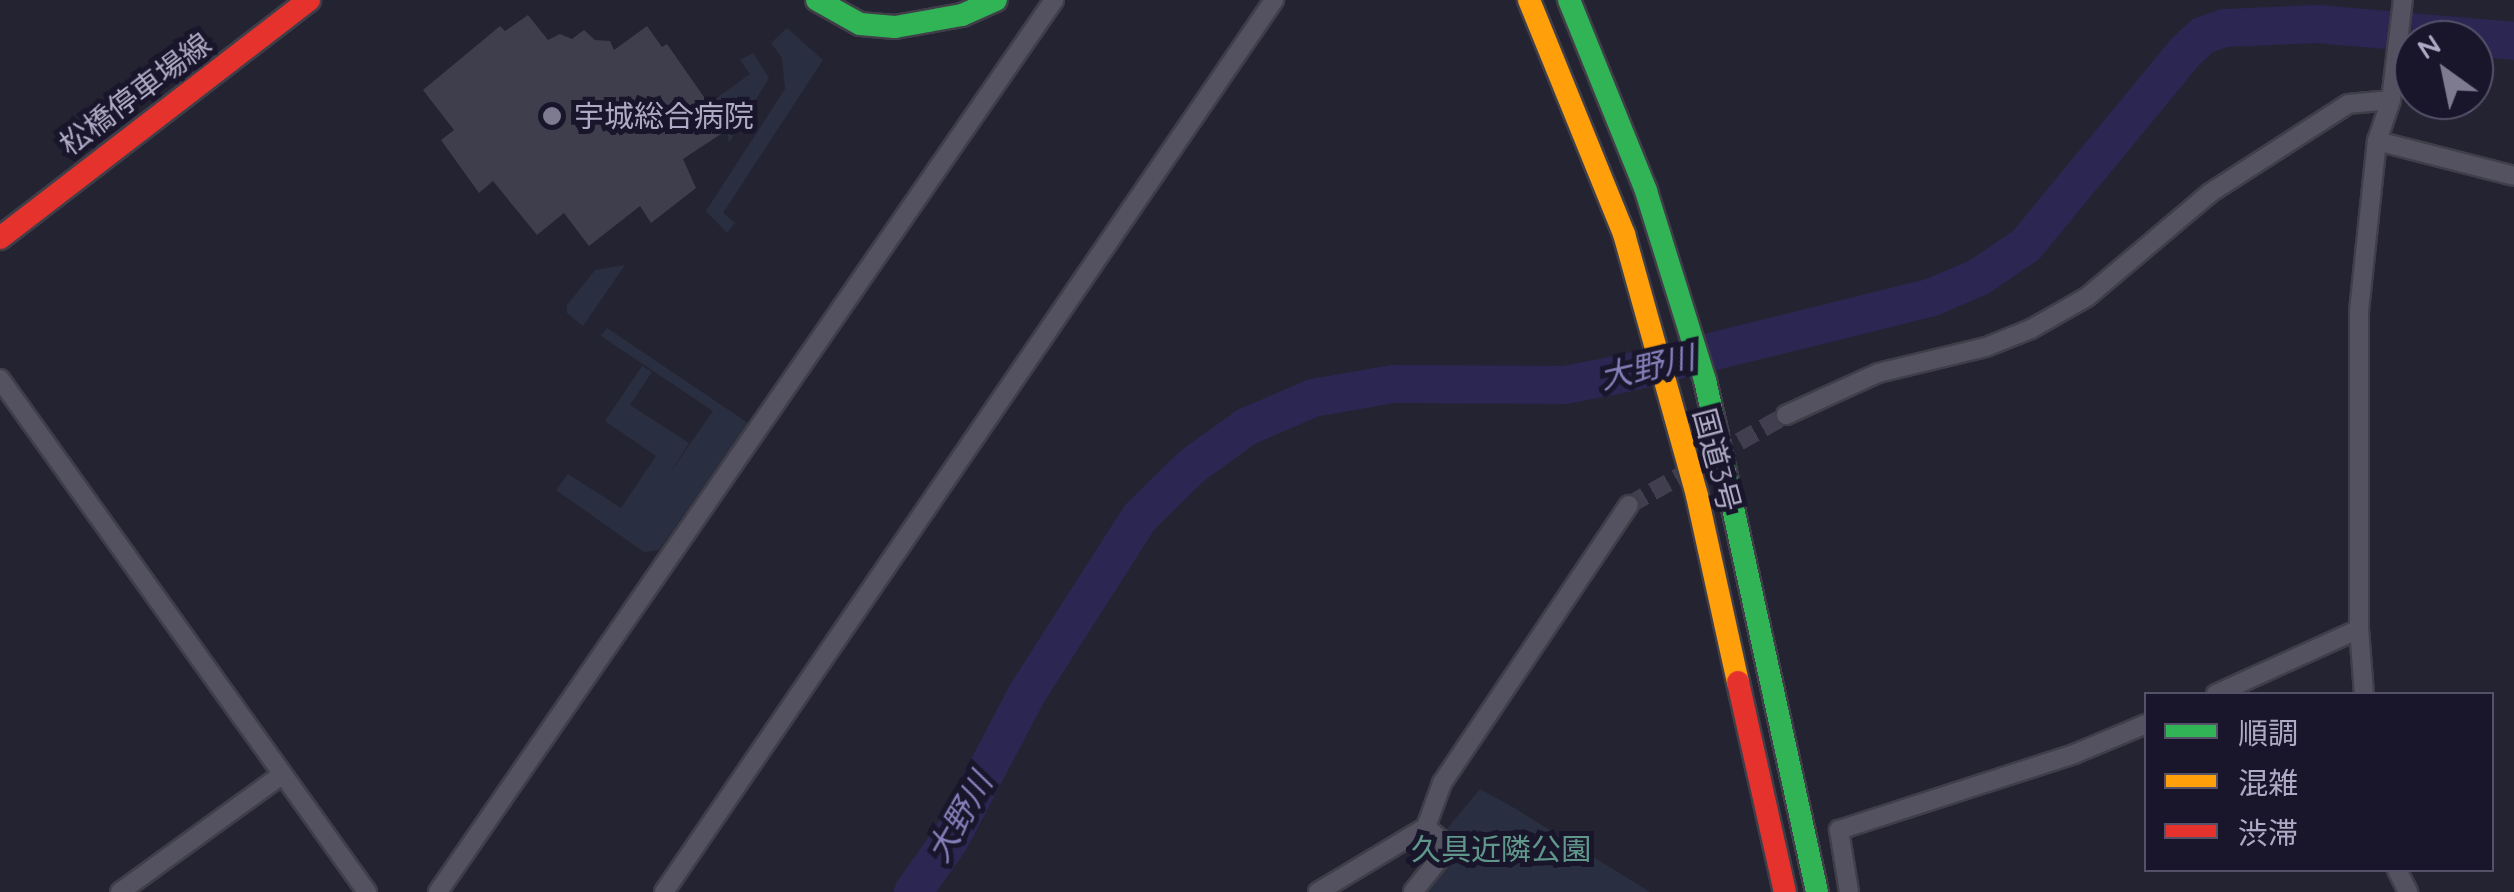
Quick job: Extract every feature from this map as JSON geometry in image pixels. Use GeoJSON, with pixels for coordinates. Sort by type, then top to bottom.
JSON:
{"type":"FeatureCollection","features":[{"type":"Feature","properties":{"kind":"main road","name":"松橋停車場線"},"geometry":{"type":"LineString","coordinates":[[0,238],[309,0]]}},
{"type":"Feature","properties":{"kind":"main road"},"geometry":{"type":"LineString","coordinates":[[816,0],[860,24],[895,27],[962,15],[996,0]]}},
{"type":"Feature","properties":{"kind":"main road"},"geometry":{"type":"LineString","coordinates":[[1509,0],[1618,236]]}},
{"type":"Feature","properties":{"kind":"main road","name":"国道3号"},"geometry":{"type":"LineString","coordinates":[[1529,0],[1618,236],[1667,390],[1697,496],[1785,892]]}},
{"type":"Feature","properties":{"kind":"main road","name":"国道3号"},"geometry":{"type":"LineString","coordinates":[[1569,0],[1646,191],[1705,380],[1817,892]]}},
{"type":"Feature","properties":{"kind":"main road"},"geometry":{"type":"LineString","coordinates":[[1590,0],[1635,121],[1646,191]]}},
{"type":"Feature","properties":{"kind":"street"},"geometry":{"type":"LineString","coordinates":[[438,892],[1054,0]]}},
{"type":"Feature","properties":{"kind":"street"},"geometry":{"type":"LineString","coordinates":[[664,892],[1274,0]]}},
{"type":"Feature","properties":{"kind":"street"},"geometry":{"type":"LineString","coordinates":[[2364,692],[2359,629],[2359,311],[2377,141],[2391,100],[2403,0]]}},
{"type":"Feature","properties":{"kind":"street"},"geometry":{"type":"LineString","coordinates":[[1786,415],[1878,373],[1986,347],[2030,329],[2088,297],[2210,193],[2348,104],[2391,100]]}},
{"type":"Feature","properties":{"kind":"street"},"geometry":{"type":"LineString","coordinates":[[2377,141],[2514,176]]}},
{"type":"Feature","properties":{"kind":"street"},"geometry":{"type":"LineString","coordinates":[[0,378],[280,776],[367,892]]}},
{"type":"Feature","properties":{"kind":"street"},"geometry":{"type":"LineString","coordinates":[[1318,892],[1426,827],[1442,782],[1629,505]]}},
{"type":"Feature","properties":{"kind":"street"},"geometry":{"type":"LineString","coordinates":[[2220,692],[2359,629]]}},
{"type":"Feature","properties":{"kind":"street"},"geometry":{"type":"LineString","coordinates":[[1850,892],[1839,830],[2074,754],[2144,725]]}},
{"type":"Feature","properties":{"kind":"street"},"geometry":{"type":"LineString","coordinates":[[120,892],[280,776]]}},
{"type":"Feature","properties":{"kind":"street"},"geometry":{"type":"LineString","coordinates":[[1414,892],[1449,846],[1426,827]]}},
{"type":"Feature","properties":{"kind":"green space"},"geometry":{"type":"Polygon","coordinates":[[[787,28],[823,60],[723,213],[735,223],[727,233],[706,211],[785,89],[782,58],[771,43],[787,28]]]}},
{"type":"Feature","properties":{"kind":"green space"},"geometry":{"type":"Polygon","coordinates":[[[753,53],[769,78],[729,143],[726,125],[711,102],[750,74],[740,60],[753,53]]]}},
{"type":"Feature","properties":{"kind":"green space"},"geometry":{"type":"Polygon","coordinates":[[[625,265],[583,326],[567,313],[567,305],[595,270],[625,265]]]}},
{"type":"Feature","properties":{"kind":"green space"},"geometry":{"type":"Polygon","coordinates":[[[607,328],[748,423],[659,550],[644,552],[556,490],[568,474],[621,508],[656,456],[605,421],[642,366],[652,372],[630,405],[689,443],[667,477],[713,411],[601,336],[607,328]]]}},
{"type":"Feature","properties":{"kind":"green space","name":"久具近隣公園"},"geometry":{"type":"Polygon","coordinates":[[[1480,789],[1650,892],[1421,892],[1458,839],[1445,831],[1480,789]]]}},
{"type":"Feature","properties":{"kind":"building"},"geometry":{"type":"Polygon","coordinates":[[[528,15],[548,40],[560,34],[572,39],[584,30],[595,40],[610,41],[614,50],[647,26],[662,47],[667,44],[727,130],[683,159],[696,188],[651,223],[640,206],[589,246],[564,213],[537,235],[493,181],[479,193],[441,140],[454,130],[423,90],[500,26],[505,31],[528,15]]]}},
{"type":"Feature","properties":{"kind":"waterway","name":"大野川"},"geometry":{"type":"LineString","coordinates":[[913,892],[950,840],[1026,695],[1140,517],[1192,466],[1246,427],[1313,398],[1393,384],[1565,385],[1930,298],[1979,277],[2026,245],[2185,52],[2202,36],[2224,28],[2317,24],[2514,41]]}},
{"type":"Feature","properties":{"kind":"tunnel"},"geometry":{"type":"LineString","coordinates":[[1716,455],[1786,415]]}},
{"type":"Feature","properties":{"kind":"tunnel"},"geometry":{"type":"LineString","coordinates":[[1629,505],[1694,468]]}},
{"type":"Feature","properties":{"kind":"traffic: fast"},"geometry":{"type":"LineString","coordinates":[[817,0],[860,24],[895,27],[962,15],[996,0]]}},
{"type":"Feature","properties":{"kind":"traffic: fast"},"geometry":{"type":"LineString","coordinates":[[1569,0],[1646,191],[1705,380],[1817,892]]}},
{"type":"Feature","properties":{"kind":"traffic: slow"},"geometry":{"type":"LineString","coordinates":[[1529,0],[1624,234],[1697,496],[1738,682]]}},
{"type":"Feature","properties":{"kind":"traffic: jam"},"geometry":{"type":"LineString","coordinates":[[0,238],[309,0]]}},
{"type":"Feature","properties":{"kind":"traffic: jam"},"geometry":{"type":"LineString","coordinates":[[1738,682],[1785,892]]}},
{"type":"Feature","properties":{"kind":"place","name":"宇城総合病院"},"geometry":{"type":"Point","coordinates":[552,116]}}]}
